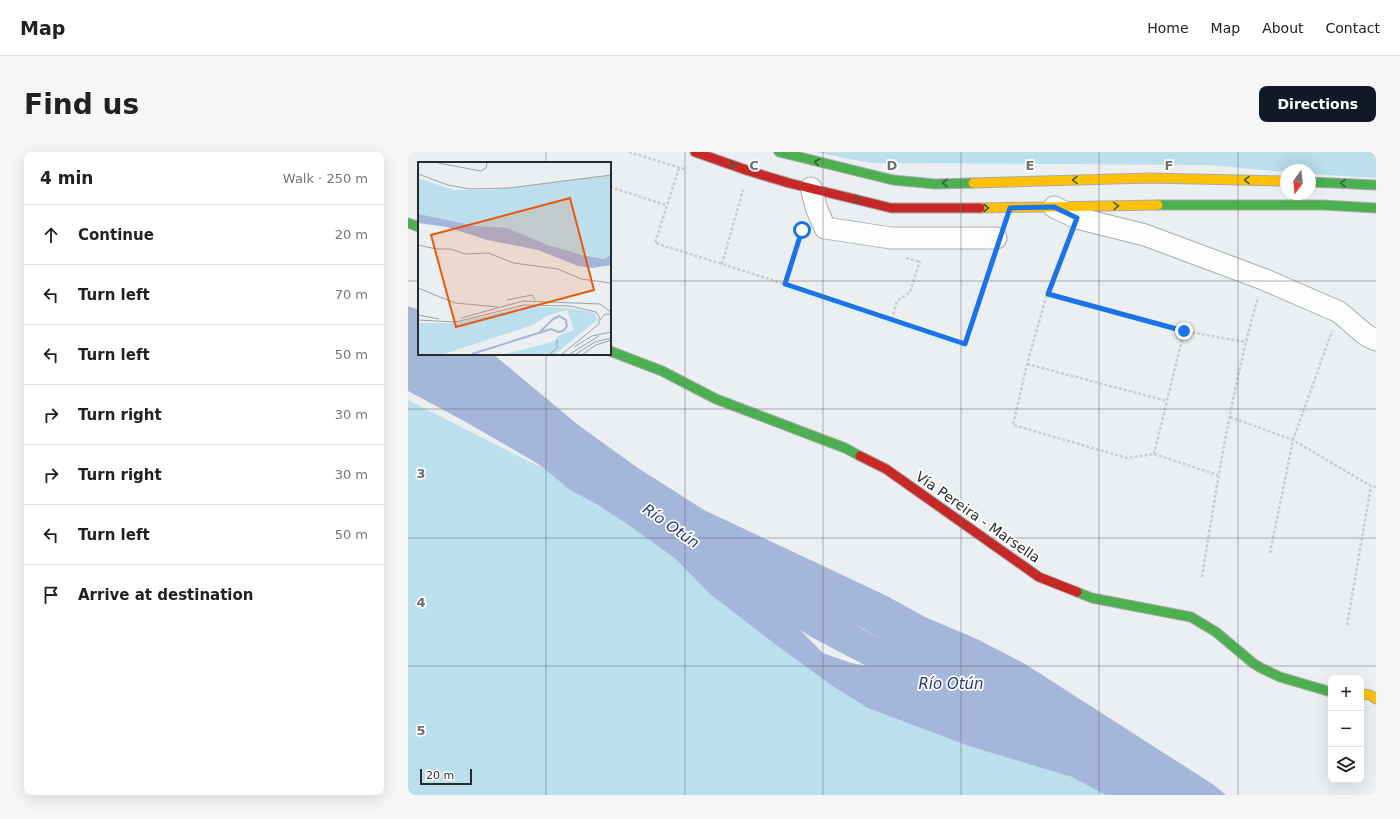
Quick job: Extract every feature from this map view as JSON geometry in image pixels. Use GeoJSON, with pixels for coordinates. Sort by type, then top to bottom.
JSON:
{"type":"FeatureCollection","features":[{"type":"Feature","properties":{"kind":"main road"},"geometry":{"type":"LineString","coordinates":[[695,152],[749,171],[891,208],[1323,205],[1376,208]]}},
{"type":"Feature","properties":{"kind":"main road"},"geometry":{"type":"LineString","coordinates":[[779,152],[893,180],[935,184],[1150,178],[1280,181]]}},
{"type":"Feature","properties":{"kind":"main road"},"geometry":{"type":"LineString","coordinates":[[1316,182],[1376,185]]}},
{"type":"Feature","properties":{"kind":"main road"},"geometry":{"type":"LineString","coordinates":[[408,223],[418,227]]}},
{"type":"Feature","properties":{"kind":"main road","name":"Vía Pereira - Marsella"},"geometry":{"type":"LineString","coordinates":[[611,351],[662,371],[716,399],[844,448],[886,469],[1039,577],[1092,598],[1191,617],[1203,622],[1254,663],[1270,673],[1328,691]]}},
{"type":"Feature","properties":{"kind":"main road"},"geometry":{"type":"LineString","coordinates":[[1364,694],[1370,695],[1376,699]]}},
{"type":"Feature","properties":{"kind":"street"},"geometry":{"type":"LineString","coordinates":[[811,188],[825,228],[891,238],[996,245]]}},
{"type":"Feature","properties":{"kind":"street"},"geometry":{"type":"LineString","coordinates":[[1054,207],[1077,218],[1145,235],[1264,279],[1339,312],[1366,335],[1376,340]]}},
{"type":"Feature","properties":{"kind":"path"},"geometry":{"type":"LineString","coordinates":[[679,168],[655,243],[785,284],[965,344],[996,245]]}},
{"type":"Feature","properties":{"kind":"path"},"geometry":{"type":"LineString","coordinates":[[611,187],[666,205]]}},
{"type":"Feature","properties":{"kind":"path"},"geometry":{"type":"LineString","coordinates":[[722,264],[744,187]]}},
{"type":"Feature","properties":{"kind":"path"},"geometry":{"type":"LineString","coordinates":[[1077,218],[1048,294],[1027,364],[1013,425],[1127,458],[1154,454],[1218,475]]}},
{"type":"Feature","properties":{"kind":"path"},"geometry":{"type":"LineString","coordinates":[[785,284],[802,230]]}},
{"type":"Feature","properties":{"kind":"path"},"geometry":{"type":"LineString","coordinates":[[892,319],[897,301],[910,292],[920,262]]}},
{"type":"Feature","properties":{"kind":"path"},"geometry":{"type":"LineString","coordinates":[[1202,577],[1218,475],[1245,342],[1264,279]]}},
{"type":"Feature","properties":{"kind":"path"},"geometry":{"type":"LineString","coordinates":[[1048,294],[1184,331],[1245,342]]}},
{"type":"Feature","properties":{"kind":"path"},"geometry":{"type":"LineString","coordinates":[[1270,553],[1293,440],[1339,312]]}},
{"type":"Feature","properties":{"kind":"path"},"geometry":{"type":"LineString","coordinates":[[1154,454],[1184,331]]}},
{"type":"Feature","properties":{"kind":"path"},"geometry":{"type":"LineString","coordinates":[[1027,364],[1166,401]]}},
{"type":"Feature","properties":{"kind":"path"},"geometry":{"type":"LineString","coordinates":[[1230,417],[1293,440],[1371,486],[1376,487]]}},
{"type":"Feature","properties":{"kind":"path"},"geometry":{"type":"LineString","coordinates":[[1347,625],[1371,486]]}},
{"type":"Feature","properties":{"kind":"shaded area"},"geometry":{"type":"Polygon","coordinates":[[[815,152],[1376,152],[1376,178],[1316,174],[1316,164],[1280,164],[1280,171],[1209,165],[870,163],[815,152]]]}},
{"type":"Feature","properties":{"kind":"shaded area"},"geometry":{"type":"Polygon","coordinates":[[[408,400],[550,472],[886,699],[1117,795],[408,795],[408,400]]]}},
{"type":"Feature","properties":{"kind":"water","name":"Río Otún"},"geometry":{"type":"Polygon","coordinates":[[[408,306],[418,310],[418,355],[494,355],[577,424],[638,468],[704,510],[887,596],[925,617],[977,639],[1025,664],[1214,785],[1226,795],[1106,795],[1072,777],[966,745],[868,708],[834,687],[775,644],[710,594],[676,559],[630,526],[595,503],[570,490],[535,462],[408,391],[408,306]],[[784,603],[787,617],[823,653],[851,663],[891,670],[901,658],[887,642],[860,627],[784,603]]]}},
{"type":"Feature","properties":{"kind":"waterway","name":"Río Otún"},"geometry":{"type":"LineString","coordinates":[[748,579],[818,623],[934,682]]}},
{"type":"Feature","properties":{"kind":"traffic: fast"},"geometry":{"type":"LineString","coordinates":[[779,152],[893,180],[935,184],[973,183]]}},
{"type":"Feature","properties":{"kind":"traffic: fast"},"geometry":{"type":"LineString","coordinates":[[1316,182],[1376,185]]}},
{"type":"Feature","properties":{"kind":"traffic: fast"},"geometry":{"type":"LineString","coordinates":[[1158,205],[1323,205],[1376,208]]}},
{"type":"Feature","properties":{"kind":"traffic: fast"},"geometry":{"type":"LineString","coordinates":[[408,223],[418,227]]}},
{"type":"Feature","properties":{"kind":"traffic: fast"},"geometry":{"type":"LineString","coordinates":[[611,351],[662,371],[716,399],[845,448],[860,456]]}},
{"type":"Feature","properties":{"kind":"traffic: fast"},"geometry":{"type":"LineString","coordinates":[[1077,592],[1092,598],[1191,617],[1216,632],[1261,668],[1280,677],[1328,691]]}},
{"type":"Feature","properties":{"kind":"traffic: slow"},"geometry":{"type":"LineString","coordinates":[[973,183],[1150,178],[1280,181]]}},
{"type":"Feature","properties":{"kind":"traffic: slow"},"geometry":{"type":"LineString","coordinates":[[980,208],[1158,205]]}},
{"type":"Feature","properties":{"kind":"traffic: slow"},"geometry":{"type":"LineString","coordinates":[[1364,694],[1370,695],[1376,699]]}},
{"type":"Feature","properties":{"kind":"traffic: jam"},"geometry":{"type":"LineString","coordinates":[[695,152],[789,183],[891,208],[980,208]]}},
{"type":"Feature","properties":{"kind":"traffic: jam"},"geometry":{"type":"LineString","coordinates":[[860,456],[886,469],[1039,577],[1077,592]]}},
{"type":"Feature","properties":{"kind":"route"},"geometry":{"type":"LineString","coordinates":[[802,230],[785,284],[965,344],[1010,208],[1054,207],[1077,218],[1048,294],[1184,331]]}}]}
